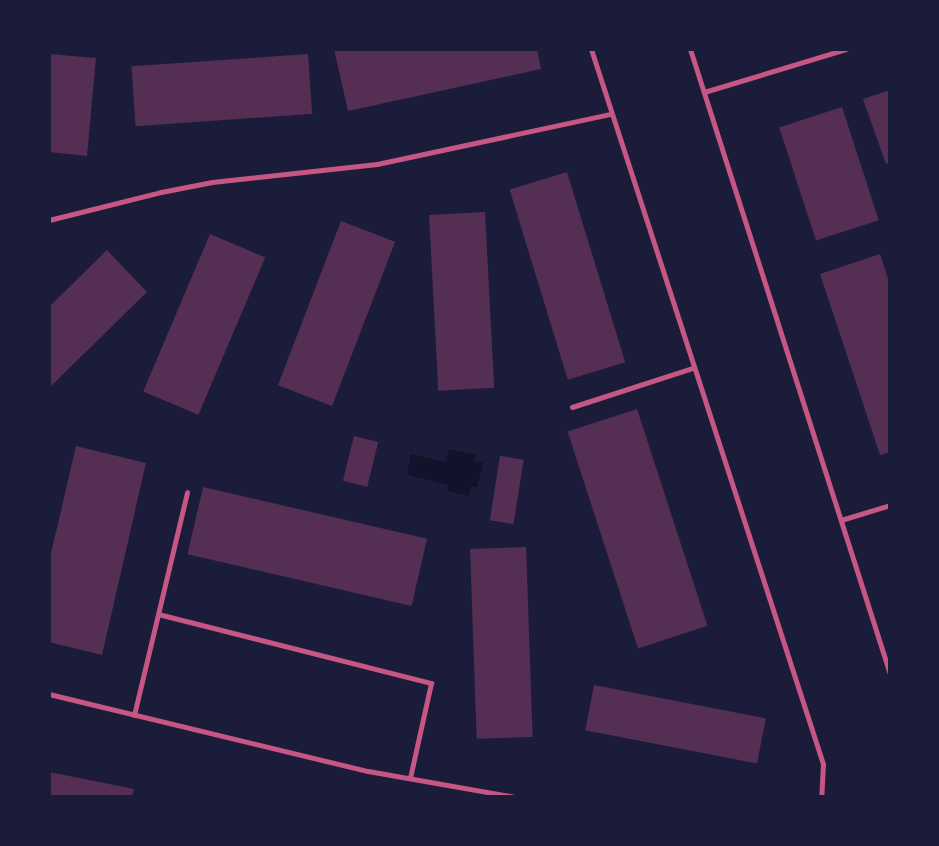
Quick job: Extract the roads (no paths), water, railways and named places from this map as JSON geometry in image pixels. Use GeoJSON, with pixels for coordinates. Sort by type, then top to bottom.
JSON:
{"type":"FeatureCollection","features":[{"type":"Feature","properties":{"kind":"lane"},"geometry":{"type":"LineString","coordinates":[[592,49],[823,764],[821,797]]}},
{"type":"Feature","properties":{"kind":"lane"},"geometry":{"type":"LineString","coordinates":[[690,49],[890,674]]}},
{"type":"Feature","properties":{"kind":"lane"},"geometry":{"type":"LineString","coordinates":[[704,92],[846,49]]}},
{"type":"Feature","properties":{"kind":"lane"},"geometry":{"type":"LineString","coordinates":[[49,220],[212,182],[377,164],[611,114]]}},
{"type":"Feature","properties":{"kind":"lane"},"geometry":{"type":"LineString","coordinates":[[572,407],[693,368]]}},
{"type":"Feature","properties":{"kind":"lane"},"geometry":{"type":"LineString","coordinates":[[134,715],[187,492]]}},
{"type":"Feature","properties":{"kind":"lane"},"geometry":{"type":"LineString","coordinates":[[841,520],[890,505]]}},
{"type":"Feature","properties":{"kind":"lane"},"geometry":{"type":"LineString","coordinates":[[158,614],[431,683],[410,778]]}},
{"type":"Feature","properties":{"kind":"lane"},"geometry":{"type":"LineString","coordinates":[[49,694],[368,771],[514,797]]}}]}
